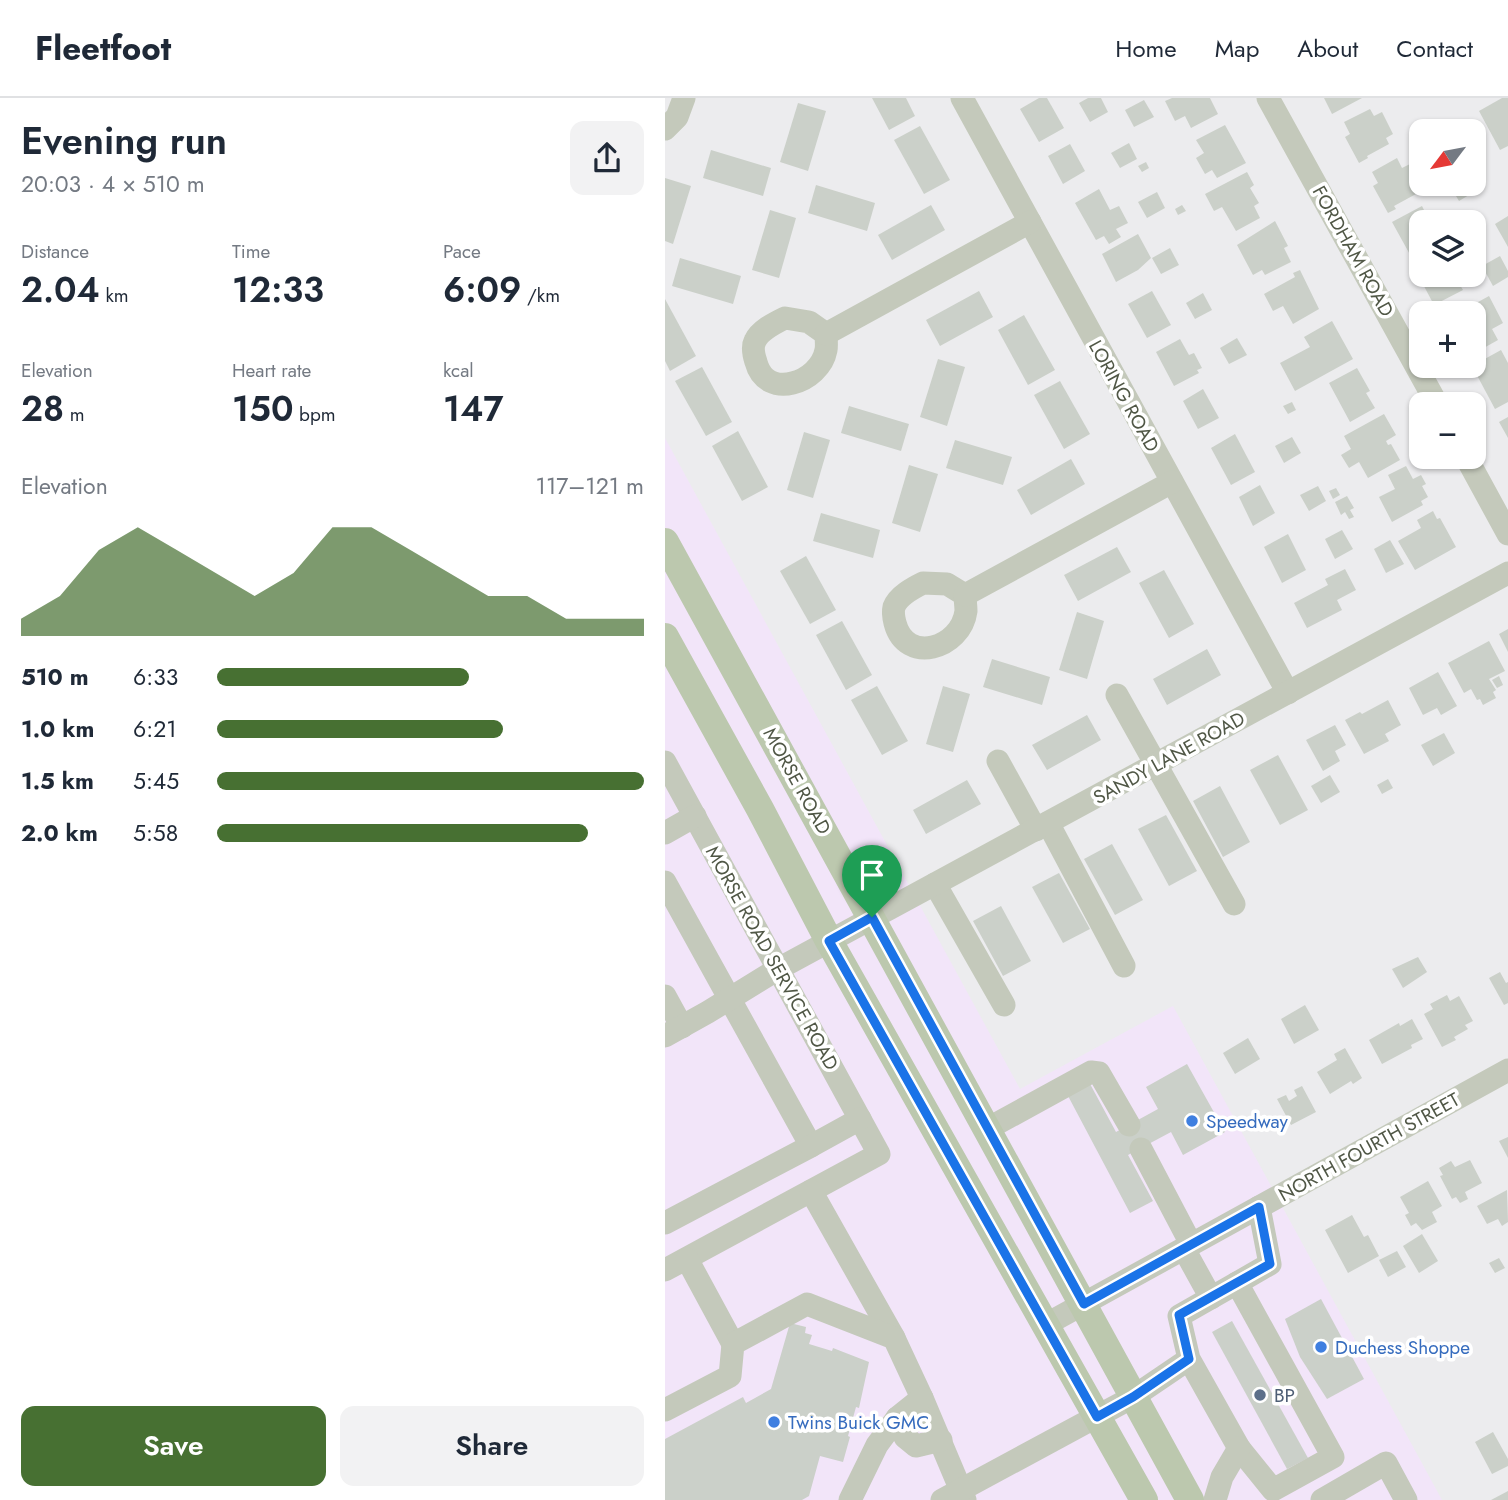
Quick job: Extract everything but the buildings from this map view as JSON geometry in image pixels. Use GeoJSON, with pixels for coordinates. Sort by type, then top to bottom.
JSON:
{"type":"FeatureCollection","features":[{"type":"Feature","properties":{"kind":"main road","name":"MORSE ROAD"},"geometry":{"type":"LineString","coordinates":[[665,542],[1190,1500]]}},
{"type":"Feature","properties":{"kind":"main road"},"geometry":{"type":"LineString","coordinates":[[665,637],[829,941],[1144,1500]]}},
{"type":"Feature","properties":{"kind":"street"},"geometry":{"type":"LineString","coordinates":[[665,129],[677,117],[684,98]]}},
{"type":"Feature","properties":{"kind":"street","name":"LORING ROAD"},"geometry":{"type":"LineString","coordinates":[[962,98],[1288,693]]}},
{"type":"Feature","properties":{"kind":"street","name":"FORDHAM ROAD"},"geometry":{"type":"LineString","coordinates":[[1268,98],[1430,392]]}},
{"type":"Feature","properties":{"kind":"street"},"geometry":{"type":"LineString","coordinates":[[826,334],[1030,222]]}},
{"type":"Feature","properties":{"kind":"street"},"geometry":{"type":"LineString","coordinates":[[1473,469],[1508,534]]}},
{"type":"Feature","properties":{"kind":"street"},"geometry":{"type":"LineString","coordinates":[[965,595],[1172,482]]}},
{"type":"Feature","properties":{"kind":"street","name":"SANDY LANE ROAD"},"geometry":{"type":"LineString","coordinates":[[673,1031],[778,968],[1508,573]]}},
{"type":"Feature","properties":{"kind":"street"},"geometry":{"type":"LineString","coordinates":[[1117,695],[1234,904]]}},
{"type":"Feature","properties":{"kind":"street"},"geometry":{"type":"LineString","coordinates":[[997,761],[1042,827],[1124,966]]}},
{"type":"Feature","properties":{"kind":"street","name":"MORSE ROAD SERVICE ROAD"},"geometry":{"type":"LineString","coordinates":[[665,762],[879,1154],[811,1191]]}},
{"type":"Feature","properties":{"kind":"street"},"geometry":{"type":"LineString","coordinates":[[665,832],[695,816]]}},
{"type":"Feature","properties":{"kind":"street"},"geometry":{"type":"LineString","coordinates":[[665,882],[811,1146]]}},
{"type":"Feature","properties":{"kind":"street"},"geometry":{"type":"LineString","coordinates":[[935,884],[1003,1005]]}},
{"type":"Feature","properties":{"kind":"street"},"geometry":{"type":"LineString","coordinates":[[665,996],[673,1031]]}},
{"type":"Feature","properties":{"kind":"street","name":"NORTH FOURTH STREET"},"geometry":{"type":"LineString","coordinates":[[1045,1325],[1508,1070]]}},
{"type":"Feature","properties":{"kind":"street"},"geometry":{"type":"LineString","coordinates":[[987,1129],[1091,1072],[1099,1073],[1129,1125]]}},
{"type":"Feature","properties":{"kind":"street"},"geometry":{"type":"LineString","coordinates":[[665,1223],[860,1119]]}},
{"type":"Feature","properties":{"kind":"street"},"geometry":{"type":"LineString","coordinates":[[1141,1149],[1211,1298]]}},
{"type":"Feature","properties":{"kind":"street"},"geometry":{"type":"LineString","coordinates":[[665,1270],[811,1191],[894,1338],[941,1440],[956,1497],[1133,1397],[1189,1359]]}},
{"type":"Feature","properties":{"kind":"street"},"geometry":{"type":"LineString","coordinates":[[1237,1283],[1333,1457],[1273,1490],[1239,1448],[1189,1359],[1179,1315],[1270,1264],[1259,1207]]}},
{"type":"Feature","properties":{"kind":"street"},"geometry":{"type":"LineString","coordinates":[[665,1410],[730,1376],[733,1344],[687,1259]]}},
{"type":"Feature","properties":{"kind":"street"},"geometry":{"type":"LineString","coordinates":[[733,1344],[807,1304],[894,1338]]}},
{"type":"Feature","properties":{"kind":"street"},"geometry":{"type":"LineString","coordinates":[[850,1500],[877,1445],[897,1418],[922,1398]]}},
{"type":"Feature","properties":{"kind":"street"},"geometry":{"type":"LineString","coordinates":[[897,1418],[905,1437],[916,1446],[941,1440]]}},
{"type":"Feature","properties":{"kind":"street"},"geometry":{"type":"LineString","coordinates":[[1215,1500],[1222,1477],[1239,1448]]}},
{"type":"Feature","properties":{"kind":"street"},"geometry":{"type":"LineString","coordinates":[[1322,1500],[1386,1463],[1406,1500]]}},
{"type":"Feature","properties":{"kind":"shaded area"},"geometry":{"type":"Polygon","coordinates":[[[665,438],[1020,1089],[1173,1006],[1442,1500],[665,1500],[665,438]]]}},
{"type":"Feature","properties":{"kind":"place","name":"Speedway"},"geometry":{"type":"Point","coordinates":[1192,1121]}},
{"type":"Feature","properties":{"kind":"place","name":"Duchess Shoppe"},"geometry":{"type":"Point","coordinates":[1321,1347]}},
{"type":"Feature","properties":{"kind":"place","name":"BP"},"geometry":{"type":"Point","coordinates":[1260,1395]}},
{"type":"Feature","properties":{"kind":"place","name":"Twins Buick GMC"},"geometry":{"type":"Point","coordinates":[774,1422]}},
{"type":"Feature","properties":{"kind":"route"},"geometry":{"type":"LineString","coordinates":[[872,917],[1084,1304],[1259,1207],[1270,1264],[1179,1315],[1189,1359],[1133,1397],[1097,1417],[829,941],[872,917]]}}]}
